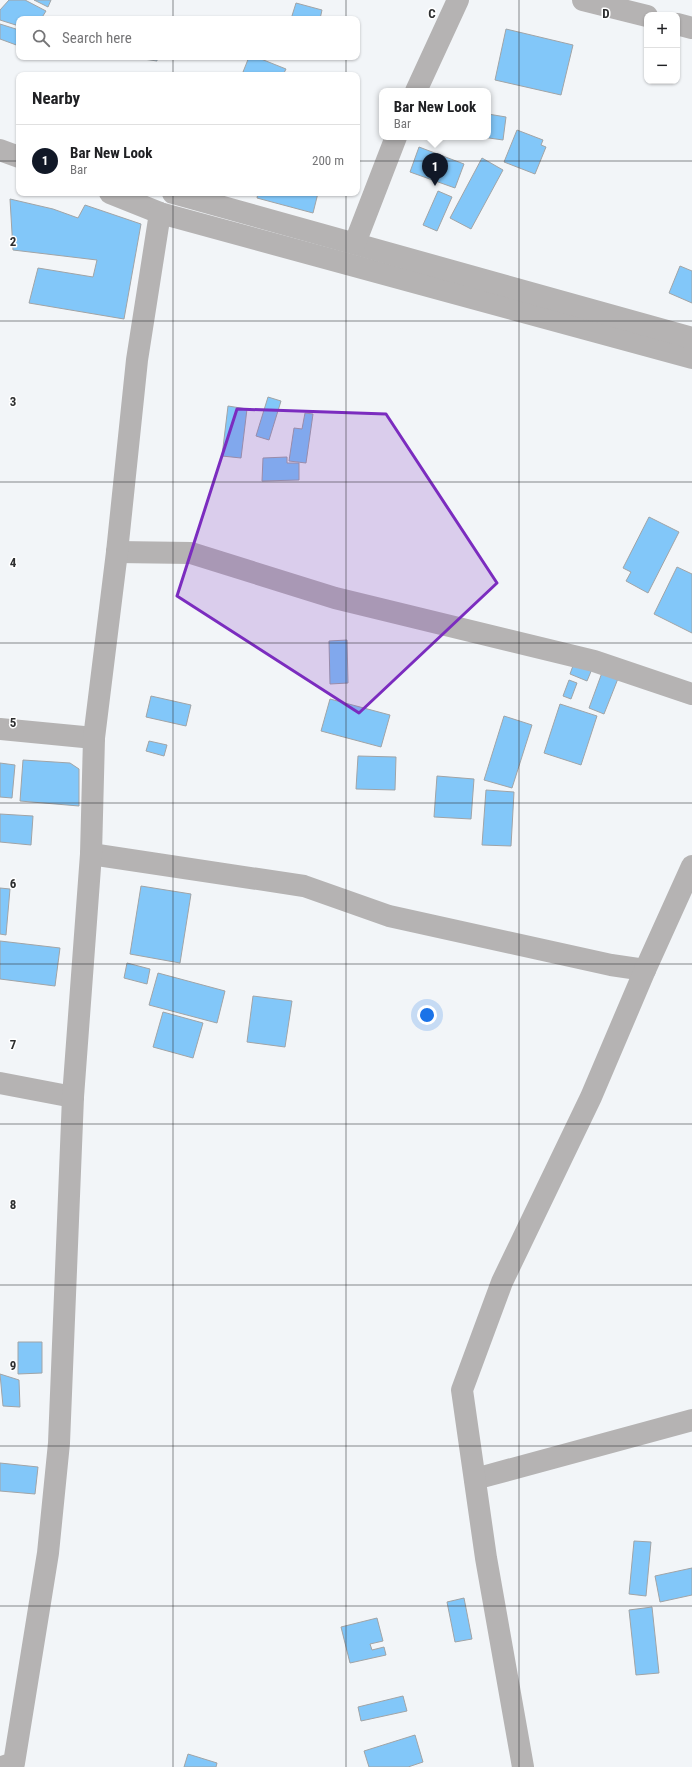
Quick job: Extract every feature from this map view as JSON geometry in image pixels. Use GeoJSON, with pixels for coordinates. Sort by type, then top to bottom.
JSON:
{"type":"FeatureCollection","features":[{"type":"Feature","properties":{"kind":"street"},"geometry":{"type":"LineString","coordinates":[[417,88],[458,0]]}},
{"type":"Feature","properties":{"kind":"street"},"geometry":{"type":"LineString","coordinates":[[583,0],[644,15]]}},
{"type":"Feature","properties":{"kind":"street"},"geometry":{"type":"LineString","coordinates":[[680,25],[692,28]]}},
{"type":"Feature","properties":{"kind":"street"},"geometry":{"type":"LineString","coordinates":[[355,243],[395,140]]}},
{"type":"Feature","properties":{"kind":"street"},"geometry":{"type":"LineString","coordinates":[[0,149],[16,152]]}},
{"type":"Feature","properties":{"kind":"street"},"geometry":{"type":"LineString","coordinates":[[0,149],[16,156]]}},
{"type":"Feature","properties":{"kind":"street"},"geometry":{"type":"LineString","coordinates":[[118,196],[160,213],[692,358]]}},
{"type":"Feature","properties":{"kind":"street"},"geometry":{"type":"LineString","coordinates":[[183,196],[692,338]]}},
{"type":"Feature","properties":{"kind":"street"},"geometry":{"type":"LineString","coordinates":[[2,1767],[14,1763],[48,1553],[59,1443],[73,1097],[91,854],[94,738],[117,552],[137,360],[160,213]]}},
{"type":"Feature","properties":{"kind":"street"},"geometry":{"type":"LineString","coordinates":[[117,552],[190,554],[335,598],[594,661],[692,694]]}},
{"type":"Feature","properties":{"kind":"street"},"geometry":{"type":"LineString","coordinates":[[0,729],[94,738]]}},
{"type":"Feature","properties":{"kind":"street"},"geometry":{"type":"LineString","coordinates":[[91,854],[304,886],[389,916],[611,965],[645,970]]}},
{"type":"Feature","properties":{"kind":"street"},"geometry":{"type":"LineString","coordinates":[[523,1767],[486,1558],[462,1390],[472,1358],[502,1282],[591,1097],[645,970],[692,866]]}},
{"type":"Feature","properties":{"kind":"street"},"geometry":{"type":"LineString","coordinates":[[0,1083],[73,1097]]}},
{"type":"Feature","properties":{"kind":"street"},"geometry":{"type":"LineString","coordinates":[[475,1479],[692,1420]]}},
{"type":"Feature","properties":{"kind":"highlighted area"},"geometry":{"type":"Polygon","coordinates":[[[237,409],[386,414],[497,583],[359,713],[177,596],[237,409]]]}},
{"type":"Feature","properties":{"kind":"building"},"geometry":{"type":"Polygon","coordinates":[[[9,0],[25,0],[46,11],[43,16],[16,16],[16,25],[0,20],[0,10],[9,0]]]}},
{"type":"Feature","properties":{"kind":"building"},"geometry":{"type":"Polygon","coordinates":[[[34,0],[51,0],[48,7],[34,0]]]}},
{"type":"Feature","properties":{"kind":"building"},"geometry":{"type":"Polygon","coordinates":[[[296,3],[322,10],[321,16],[292,16],[296,3]]]}},
{"type":"Feature","properties":{"kind":"building"},"geometry":{"type":"Polygon","coordinates":[[[0,24],[16,29],[16,45],[0,39],[0,24]]]}},
{"type":"Feature","properties":{"kind":"building"},"geometry":{"type":"Polygon","coordinates":[[[506,29],[573,45],[561,95],[495,80],[506,29]]]}},
{"type":"Feature","properties":{"kind":"building"},"geometry":{"type":"Polygon","coordinates":[[[248,60],[264,60],[286,69],[284,72],[243,72],[248,60]]]}},
{"type":"Feature","properties":{"kind":"building"},"geometry":{"type":"Polygon","coordinates":[[[491,114],[506,117],[503,140],[491,138],[491,114]]]}},
{"type":"Feature","properties":{"kind":"building"},"geometry":{"type":"Polygon","coordinates":[[[517,130],[543,140],[541,145],[546,147],[535,174],[504,162],[517,130]]]}},
{"type":"Feature","properties":{"kind":"building"},"geometry":{"type":"Polygon","coordinates":[[[419,147],[464,164],[455,188],[410,172],[419,147]]]}},
{"type":"Feature","properties":{"kind":"building"},"geometry":{"type":"Polygon","coordinates":[[[482,158],[503,170],[471,229],[450,218],[482,158]]]}},
{"type":"Feature","properties":{"kind":"building"},"geometry":{"type":"Polygon","coordinates":[[[438,191],[452,197],[437,231],[423,225],[438,191]]]}},
{"type":"Feature","properties":{"kind":"building"},"geometry":{"type":"Polygon","coordinates":[[[257,196],[317,196],[313,213],[257,198],[257,196]]]}},
{"type":"Feature","properties":{"kind":"building"},"geometry":{"type":"Polygon","coordinates":[[[10,199],[53,209],[78,218],[85,205],[141,224],[124,319],[29,303],[38,268],[93,277],[97,260],[13,250],[10,199]]]}},
{"type":"Feature","properties":{"kind":"building"},"geometry":{"type":"Polygon","coordinates":[[[680,266],[692,271],[692,303],[669,293],[680,266]]]}},
{"type":"Feature","properties":{"kind":"building"},"geometry":{"type":"Polygon","coordinates":[[[268,397],[281,401],[269,440],[256,436],[268,397]]]}},
{"type":"Feature","properties":{"kind":"building"},"geometry":{"type":"Polygon","coordinates":[[[228,406],[247,409],[241,458],[222,456],[228,406]]]}},
{"type":"Feature","properties":{"kind":"building"},"geometry":{"type":"Polygon","coordinates":[[[305,413],[313,414],[306,463],[289,461],[294,428],[302,429],[305,413]]]}},
{"type":"Feature","properties":{"kind":"building"},"geometry":{"type":"Polygon","coordinates":[[[287,457],[287,463],[299,463],[299,480],[262,481],[263,458],[287,457]]]}},
{"type":"Feature","properties":{"kind":"building"},"geometry":{"type":"Polygon","coordinates":[[[649,517],[679,532],[648,593],[626,581],[631,572],[623,568],[649,517]]]}},
{"type":"Feature","properties":{"kind":"building"},"geometry":{"type":"Polygon","coordinates":[[[677,567],[692,574],[692,633],[654,614],[677,567]]]}},
{"type":"Feature","properties":{"kind":"building"},"geometry":{"type":"Polygon","coordinates":[[[347,640],[348,683],[330,684],[329,641],[347,640]]]}},
{"type":"Feature","properties":{"kind":"building"},"geometry":{"type":"Polygon","coordinates":[[[574,663],[592,669],[587,681],[570,674],[574,663]]]}},
{"type":"Feature","properties":{"kind":"building"},"geometry":{"type":"Polygon","coordinates":[[[603,670],[619,676],[604,714],[589,708],[603,670]]]}},
{"type":"Feature","properties":{"kind":"building"},"geometry":{"type":"Polygon","coordinates":[[[569,680],[577,683],[571,699],[563,696],[569,680]]]}},
{"type":"Feature","properties":{"kind":"building"},"geometry":{"type":"Polygon","coordinates":[[[151,696],[191,705],[186,726],[146,717],[151,696]]]}},
{"type":"Feature","properties":{"kind":"building"},"geometry":{"type":"Polygon","coordinates":[[[330,699],[390,715],[381,747],[321,731],[330,699]]]}},
{"type":"Feature","properties":{"kind":"building"},"geometry":{"type":"Polygon","coordinates":[[[560,704],[597,716],[581,765],[544,753],[560,704]]]}},
{"type":"Feature","properties":{"kind":"building"},"geometry":{"type":"Polygon","coordinates":[[[504,716],[532,725],[512,788],[484,780],[504,716]]]}},
{"type":"Feature","properties":{"kind":"building"},"geometry":{"type":"Polygon","coordinates":[[[149,741],[167,745],[164,756],[146,751],[149,741]]]}},
{"type":"Feature","properties":{"kind":"building"},"geometry":{"type":"Polygon","coordinates":[[[358,756],[396,757],[395,790],[356,789],[358,756]]]}},
{"type":"Feature","properties":{"kind":"building"},"geometry":{"type":"Polygon","coordinates":[[[23,760],[70,763],[79,769],[79,806],[20,801],[23,760]]]}},
{"type":"Feature","properties":{"kind":"building"},"geometry":{"type":"Polygon","coordinates":[[[0,763],[15,765],[12,798],[0,797],[0,763]]]}},
{"type":"Feature","properties":{"kind":"building"},"geometry":{"type":"Polygon","coordinates":[[[437,776],[474,779],[471,819],[434,817],[437,776]]]}},
{"type":"Feature","properties":{"kind":"building"},"geometry":{"type":"Polygon","coordinates":[[[486,790],[514,792],[511,846],[482,845],[486,790]]]}},
{"type":"Feature","properties":{"kind":"building"},"geometry":{"type":"Polygon","coordinates":[[[0,814],[33,816],[31,845],[0,842],[0,814]]]}},
{"type":"Feature","properties":{"kind":"building"},"geometry":{"type":"Polygon","coordinates":[[[141,886],[191,894],[180,963],[130,954],[141,886]]]}},
{"type":"Feature","properties":{"kind":"building"},"geometry":{"type":"Polygon","coordinates":[[[0,888],[10,889],[6,935],[0,934],[0,888]]]}},
{"type":"Feature","properties":{"kind":"building"},"geometry":{"type":"Polygon","coordinates":[[[0,941],[60,948],[55,986],[0,979],[0,941]]]}},
{"type":"Feature","properties":{"kind":"building"},"geometry":{"type":"Polygon","coordinates":[[[127,963],[150,969],[147,984],[124,978],[127,963]]]}},
{"type":"Feature","properties":{"kind":"building"},"geometry":{"type":"Polygon","coordinates":[[[158,973],[225,991],[217,1023],[149,1005],[158,973]]]}},
{"type":"Feature","properties":{"kind":"building"},"geometry":{"type":"Polygon","coordinates":[[[253,996],[292,1001],[285,1047],[247,1042],[253,996]]]}},
{"type":"Feature","properties":{"kind":"building"},"geometry":{"type":"Polygon","coordinates":[[[163,1012],[203,1023],[193,1058],[153,1047],[163,1012]]]}},
{"type":"Feature","properties":{"kind":"building"},"geometry":{"type":"Polygon","coordinates":[[[18,1342],[42,1342],[42,1373],[18,1374],[18,1342]]]}},
{"type":"Feature","properties":{"kind":"building"},"geometry":{"type":"Polygon","coordinates":[[[0,1374],[19,1380],[20,1407],[3,1406],[0,1374]]]}},
{"type":"Feature","properties":{"kind":"building"},"geometry":{"type":"Polygon","coordinates":[[[0,1463],[38,1467],[35,1494],[0,1491],[0,1463]]]}},
{"type":"Feature","properties":{"kind":"building"},"geometry":{"type":"Polygon","coordinates":[[[634,1541],[651,1542],[646,1596],[629,1594],[634,1541]]]}},
{"type":"Feature","properties":{"kind":"building"},"geometry":{"type":"Polygon","coordinates":[[[692,1568],[692,1595],[660,1602],[655,1576],[692,1568]]]}},
{"type":"Feature","properties":{"kind":"building"},"geometry":{"type":"Polygon","coordinates":[[[464,1598],[472,1639],[455,1642],[447,1602],[464,1598]]]}},
{"type":"Feature","properties":{"kind":"building"},"geometry":{"type":"Polygon","coordinates":[[[652,1607],[659,1673],[636,1675],[629,1610],[652,1607]]]}},
{"type":"Feature","properties":{"kind":"building"},"geometry":{"type":"Polygon","coordinates":[[[377,1618],[383,1641],[370,1644],[372,1650],[384,1647],[386,1655],[350,1663],[341,1627],[377,1618]]]}},
{"type":"Feature","properties":{"kind":"building"},"geometry":{"type":"Polygon","coordinates":[[[403,1696],[407,1711],[361,1721],[358,1707],[403,1696]]]}},
{"type":"Feature","properties":{"kind":"building"},"geometry":{"type":"Polygon","coordinates":[[[415,1735],[423,1762],[408,1767],[369,1767],[364,1751],[415,1735]]]}},
{"type":"Feature","properties":{"kind":"building"},"geometry":{"type":"Polygon","coordinates":[[[188,1754],[217,1763],[216,1767],[184,1767],[188,1754]]]}},
{"type":"Feature","properties":{"kind":"place","name":"Bar New Look"},"geometry":{"type":"Point","coordinates":[435,186]}}]}
